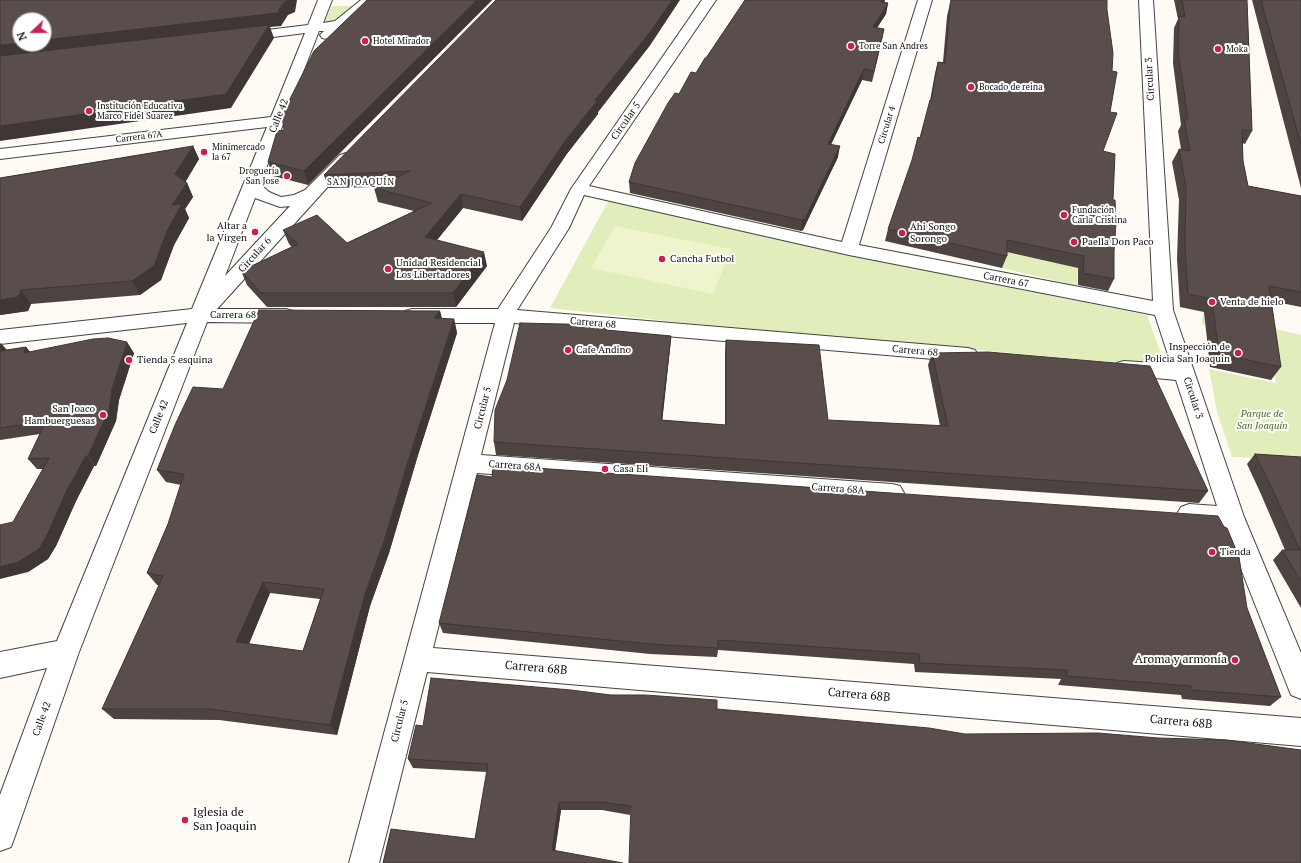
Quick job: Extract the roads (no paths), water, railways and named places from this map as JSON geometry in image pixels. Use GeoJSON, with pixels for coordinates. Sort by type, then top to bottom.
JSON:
{"type":"FeatureCollection","features":[{"type":"Feature","properties":{"kind":"street","name":"Calle 42"},"geometry":{"type":"LineString","coordinates":[[0,836],[66,652],[325,0]]}},
{"type":"Feature","properties":{"kind":"street"},"geometry":{"type":"LineString","coordinates":[[304,55],[338,25],[370,0]]}},
{"type":"Feature","properties":{"kind":"street","name":"Circular 5"},"geometry":{"type":"LineString","coordinates":[[364,863],[508,309],[560,228],[579,189],[709,0]]}},
{"type":"Feature","properties":{"kind":"street","name":"Circular 4"},"geometry":{"type":"LineString","coordinates":[[849,249],[925,0]]}},
{"type":"Feature","properties":{"kind":"street","name":"Circular 3"},"geometry":{"type":"LineString","coordinates":[[1146,0],[1163,310],[1232,517],[1301,686]]}},
{"type":"Feature","properties":{"kind":"street"},"geometry":{"type":"LineString","coordinates":[[227,39],[338,25]]}},
{"type":"Feature","properties":{"kind":"street","name":"Carrera 67A"},"geometry":{"type":"LineString","coordinates":[[0,154],[277,121]]}},
{"type":"Feature","properties":{"kind":"street","name":"Circular 6"},"geometry":{"type":"LineString","coordinates":[[200,315],[311,194],[354,150]]}},
{"type":"Feature","properties":{"kind":"street","name":"Circular 6"},"geometry":{"type":"LineString","coordinates":[[252,185],[263,196],[280,202],[298,200],[311,194]]}},
{"type":"Feature","properties":{"kind":"street","name":"Carrera 67"},"geometry":{"type":"LineString","coordinates":[[579,189],[849,249],[1163,310]]}},
{"type":"Feature","properties":{"kind":"street","name":"Carrera 68"},"geometry":{"type":"LineString","coordinates":[[0,337],[200,315],[302,316]]}},
{"type":"Feature","properties":{"kind":"street","name":"Carrera 68"},"geometry":{"type":"LineString","coordinates":[[396,316],[506,316],[987,357]]}},
{"type":"Feature","properties":{"kind":"street"},"geometry":{"type":"LineString","coordinates":[[1106,367],[1184,374]]}},
{"type":"Feature","properties":{"kind":"street","name":"Carrera 68A"},"geometry":{"type":"LineString","coordinates":[[469,463],[914,494]]}},
{"type":"Feature","properties":{"kind":"street"},"geometry":{"type":"LineString","coordinates":[[1168,512],[1232,517]]}},
{"type":"Feature","properties":{"kind":"street"},"geometry":{"type":"LineString","coordinates":[[0,665],[66,652]]}},
{"type":"Feature","properties":{"kind":"street","name":"Carrera 68B"},"geometry":{"type":"LineString","coordinates":[[416,659],[1301,732]]}},
{"type":"Feature","properties":{"kind":"place","name":"Hotel Mirador"},"geometry":{"type":"Point","coordinates":[365,41]}},
{"type":"Feature","properties":{"kind":"place","name":"Torre San Andres"},"geometry":{"type":"Point","coordinates":[851,46]}},
{"type":"Feature","properties":{"kind":"place","name":"Moka"},"geometry":{"type":"Point","coordinates":[1218,49]}},
{"type":"Feature","properties":{"kind":"place","name":"Bocado de reina"},"geometry":{"type":"Point","coordinates":[971,87]}},
{"type":"Feature","properties":{"kind":"place","name":"Institución Educativa Marco Fidel Suarez"},"geometry":{"type":"Point","coordinates":[89,111]}},
{"type":"Feature","properties":{"kind":"place","name":"Minimercado la 67"},"geometry":{"type":"Point","coordinates":[204,152]}},
{"type":"Feature","properties":{"kind":"place","name":"Droguería San Jose"},"geometry":{"type":"Point","coordinates":[287,176]}},
{"type":"Feature","properties":{"kind":"place","name":"Fundación Carla Cristina"},"geometry":{"type":"Point","coordinates":[1064,215]}},
{"type":"Feature","properties":{"kind":"place","name":"Altar a la Virgen"},"geometry":{"type":"Point","coordinates":[255,232]}},
{"type":"Feature","properties":{"kind":"place","name":"Ahi Songo Sorongo"},"geometry":{"type":"Point","coordinates":[902,233]}},
{"type":"Feature","properties":{"kind":"place","name":"Paella Don Paco"},"geometry":{"type":"Point","coordinates":[1074,242]}},
{"type":"Feature","properties":{"kind":"place","name":"Cancha Futbol"},"geometry":{"type":"Point","coordinates":[662,259]}},
{"type":"Feature","properties":{"kind":"place","name":"Unidad Residencial Los Libertadores"},"geometry":{"type":"Point","coordinates":[388,269]}},
{"type":"Feature","properties":{"kind":"place","name":"Venta de hielo"},"geometry":{"type":"Point","coordinates":[1212,302]}},
{"type":"Feature","properties":{"kind":"place","name":"Cafe Andino"},"geometry":{"type":"Point","coordinates":[568,350]}},
{"type":"Feature","properties":{"kind":"place","name":"Inspección de Policia San Joaquin"},"geometry":{"type":"Point","coordinates":[1238,353]}},
{"type":"Feature","properties":{"kind":"place","name":"Tienda 5 esquina"},"geometry":{"type":"Point","coordinates":[129,360]}},
{"type":"Feature","properties":{"kind":"place","name":"San Joaco Hambuerguesas"},"geometry":{"type":"Point","coordinates":[103,415]}},
{"type":"Feature","properties":{"kind":"place","name":"Casa Eli"},"geometry":{"type":"Point","coordinates":[605,469]}},
{"type":"Feature","properties":{"kind":"place","name":"Tienda"},"geometry":{"type":"Point","coordinates":[1212,552]}},
{"type":"Feature","properties":{"kind":"place","name":"Aroma y armonía"},"geometry":{"type":"Point","coordinates":[1235,660]}},
{"type":"Feature","properties":{"kind":"place","name":"Iglesia de San Joaquin"},"geometry":{"type":"Point","coordinates":[185,820]}},
{"type":"Feature","properties":{"kind":"district","name":"SAN JOAQUÍN"},"geometry":{"type":"Point","coordinates":[361,182]}},
{"type":"Feature","properties":{"kind":"park label","name":"Parque de San Joaquín"},"geometry":{"type":"Point","coordinates":[1262,420]}}]}
